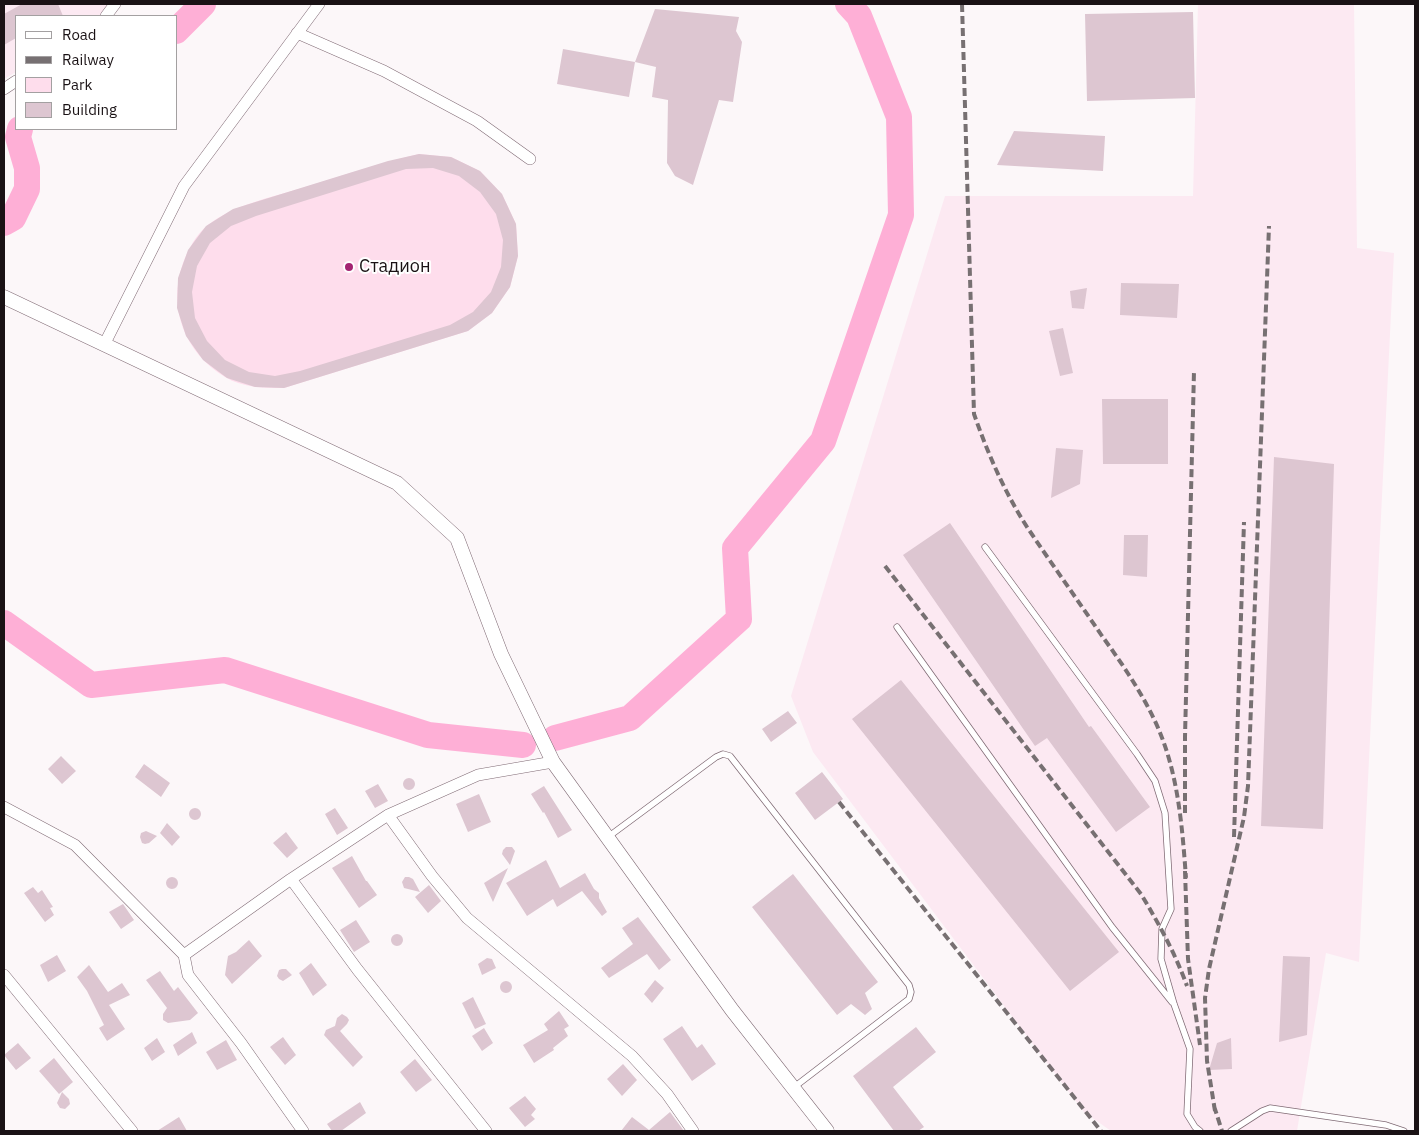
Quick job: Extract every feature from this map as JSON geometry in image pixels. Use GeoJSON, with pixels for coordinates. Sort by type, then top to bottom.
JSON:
{"type":"FeatureCollection","features":[{"type":"Feature","properties":{"kind":"street"},"geometry":{"type":"LineString","coordinates":[[107,15],[115,4]]}},
{"type":"Feature","properties":{"kind":"street"},"geometry":{"type":"LineString","coordinates":[[104,345],[184,186],[319,4]]}},
{"type":"Feature","properties":{"kind":"street"},"geometry":{"type":"LineString","coordinates":[[297,33],[384,71],[477,121],[530,159]]}},
{"type":"Feature","properties":{"kind":"street"},"geometry":{"type":"LineString","coordinates":[[4,89],[15,82]]}},
{"type":"Feature","properties":{"kind":"street"},"geometry":{"type":"LineString","coordinates":[[4,297],[397,482],[457,538],[500,654],[553,762],[732,1010],[827,1131]]}},
{"type":"Feature","properties":{"kind":"street"},"geometry":{"type":"LineString","coordinates":[[184,955],[292,879],[388,815],[478,775],[553,762]]}},
{"type":"Feature","properties":{"kind":"street"},"geometry":{"type":"LineString","coordinates":[[4,807],[76,845],[184,955],[188,975],[241,1043],[303,1131]]}},
{"type":"Feature","properties":{"kind":"street"},"geometry":{"type":"LineString","coordinates":[[388,815],[432,876],[467,918],[632,1056],[667,1094],[693,1131]]}},
{"type":"Feature","properties":{"kind":"street"},"geometry":{"type":"LineString","coordinates":[[292,879],[357,969],[486,1131]]}},
{"type":"Feature","properties":{"kind":"street"},"geometry":{"type":"LineString","coordinates":[[4,975],[132,1131]]}},
{"type":"Feature","properties":{"kind":"lane"},"geometry":{"type":"LineString","coordinates":[[985,548],[1155,781],[1165,813],[1171,909],[1162,929],[1161,960],[1190,1049],[1187,1114],[1195,1127],[1200,1131]]}},
{"type":"Feature","properties":{"kind":"lane"},"geometry":{"type":"LineString","coordinates":[[897,627],[1112,927],[1174,1004]]}},
{"type":"Feature","properties":{"kind":"lane"},"geometry":{"type":"LineString","coordinates":[[608,837],[716,757],[723,754],[730,756],[909,985],[911,992],[909,998],[794,1088]]}},
{"type":"Feature","properties":{"kind":"lane"},"geometry":{"type":"LineString","coordinates":[[1232,1131],[1262,1111],[1270,1108],[1386,1125],[1404,1131]]}},
{"type":"Feature","properties":{"kind":"shaded area"},"geometry":{"type":"Polygon","coordinates":[[[4,4],[109,4],[103,15],[15,15],[15,73],[4,79],[4,4]]]}},
{"type":"Feature","properties":{"kind":"shaded area"},"geometry":{"type":"Polygon","coordinates":[[[1198,4],[1354,4],[1357,248],[1394,253],[1359,962],[1326,953],[1297,1131],[1111,1131],[1084,1112],[813,752],[791,696],[945,196],[1193,196],[1198,4]]]}},
{"type":"Feature","properties":{"kind":"green space","name":"Стадион"},"geometry":{"type":"Polygon","coordinates":[[[419,154],[451,157],[480,171],[502,194],[516,224],[518,256],[510,287],[492,313],[468,331],[284,388],[254,387],[232,381],[211,367],[199,355],[183,328],[177,296],[179,280],[187,253],[193,242],[208,225],[218,218],[253,202],[419,154]]]}},
{"type":"Feature","properties":{"kind":"building"},"geometry":{"type":"Polygon","coordinates":[[[22,4],[58,4],[63,15],[15,15],[15,39],[4,45],[4,14],[22,4]]]}},
{"type":"Feature","properties":{"kind":"building"},"geometry":{"type":"Polygon","coordinates":[[[655,9],[739,17],[736,31],[742,42],[733,102],[719,100],[693,185],[675,176],[667,163],[668,100],[652,97],[656,67],[635,62],[655,9]]]}},
{"type":"Feature","properties":{"kind":"building"},"geometry":{"type":"Polygon","coordinates":[[[1193,12],[1195,98],[1087,101],[1085,14],[1193,12]]]}},
{"type":"Feature","properties":{"kind":"building"},"geometry":{"type":"Polygon","coordinates":[[[563,49],[635,62],[629,97],[557,84],[563,49]]]}},
{"type":"Feature","properties":{"kind":"building"},"geometry":{"type":"Polygon","coordinates":[[[1014,131],[1105,136],[1103,171],[997,165],[1014,131]]]}},
{"type":"Feature","properties":{"kind":"building"},"geometry":{"type":"Polygon","coordinates":[[[419,154],[451,157],[480,171],[502,194],[516,224],[518,256],[510,287],[492,313],[468,331],[284,388],[255,387],[227,378],[203,360],[186,336],[177,308],[178,278],[188,250],[206,226],[233,209],[388,161],[419,154]],[[433,168],[406,169],[256,216],[231,226],[210,243],[197,266],[192,292],[195,318],[207,341],[225,360],[249,372],[275,376],[300,371],[450,325],[473,312],[491,292],[501,267],[503,240],[496,214],[480,192],[459,176],[433,168]]]}},
{"type":"Feature","properties":{"kind":"building"},"geometry":{"type":"Polygon","coordinates":[[[1121,283],[1179,284],[1177,318],[1120,315],[1121,283]]]}},
{"type":"Feature","properties":{"kind":"building"},"geometry":{"type":"Polygon","coordinates":[[[1087,288],[1084,309],[1072,308],[1070,291],[1087,288]]]}},
{"type":"Feature","properties":{"kind":"building"},"geometry":{"type":"Polygon","coordinates":[[[1063,328],[1073,373],[1060,376],[1049,331],[1063,328]]]}},
{"type":"Feature","properties":{"kind":"building"},"geometry":{"type":"Polygon","coordinates":[[[1102,399],[1168,399],[1168,464],[1103,464],[1102,399]]]}},
{"type":"Feature","properties":{"kind":"building"},"geometry":{"type":"Polygon","coordinates":[[[1056,448],[1083,450],[1080,484],[1051,498],[1056,448]]]}},
{"type":"Feature","properties":{"kind":"building"},"geometry":{"type":"Polygon","coordinates":[[[1274,457],[1334,464],[1323,829],[1261,826],[1274,457]]]}},
{"type":"Feature","properties":{"kind":"building"},"geometry":{"type":"Polygon","coordinates":[[[950,523],[1089,727],[1091,726],[1150,807],[1116,832],[1047,738],[1035,746],[903,555],[950,523]]]}},
{"type":"Feature","properties":{"kind":"building"},"geometry":{"type":"Polygon","coordinates":[[[1124,535],[1148,535],[1147,577],[1123,575],[1124,535]]]}},
{"type":"Feature","properties":{"kind":"building"},"geometry":{"type":"Polygon","coordinates":[[[901,680],[1119,952],[1070,991],[852,719],[901,680]]]}},
{"type":"Feature","properties":{"kind":"building"},"geometry":{"type":"Polygon","coordinates":[[[788,711],[797,723],[771,742],[762,729],[788,711]]]}},
{"type":"Feature","properties":{"kind":"building"},"geometry":{"type":"Polygon","coordinates":[[[61,756],[76,771],[62,784],[48,769],[61,756]]]}},
{"type":"Feature","properties":{"kind":"building"},"geometry":{"type":"Polygon","coordinates":[[[144,764],[170,783],[161,797],[135,777],[144,764]]]}},
{"type":"Feature","properties":{"kind":"building"},"geometry":{"type":"Polygon","coordinates":[[[822,772],[843,799],[815,820],[795,793],[822,772]]]}},
{"type":"Feature","properties":{"kind":"building"},"geometry":{"type":"Polygon","coordinates":[[[407,778],[411,778],[415,784],[411,790],[407,790],[403,786],[403,782],[407,778]]]}},
{"type":"Feature","properties":{"kind":"building"},"geometry":{"type":"Polygon","coordinates":[[[378,784],[388,801],[375,808],[365,791],[378,784]]]}},
{"type":"Feature","properties":{"kind":"building"},"geometry":{"type":"Polygon","coordinates":[[[544,786],[572,830],[558,838],[544,812],[531,794],[544,786]]]}},
{"type":"Feature","properties":{"kind":"building"},"geometry":{"type":"Polygon","coordinates":[[[479,794],[491,822],[468,832],[456,804],[479,794]]]}},
{"type":"Feature","properties":{"kind":"building"},"geometry":{"type":"Polygon","coordinates":[[[193,808],[197,808],[201,814],[197,820],[193,820],[189,816],[189,812],[193,808]]]}},
{"type":"Feature","properties":{"kind":"building"},"geometry":{"type":"Polygon","coordinates":[[[335,808],[348,828],[337,835],[325,814],[335,808]]]}},
{"type":"Feature","properties":{"kind":"building"},"geometry":{"type":"Polygon","coordinates":[[[167,823],[180,837],[172,846],[160,833],[167,823]]]}},
{"type":"Feature","properties":{"kind":"building"},"geometry":{"type":"Polygon","coordinates":[[[146,831],[157,836],[145,844],[142,843],[140,837],[141,833],[146,831]]]}},
{"type":"Feature","properties":{"kind":"building"},"geometry":{"type":"Polygon","coordinates":[[[286,832],[298,848],[287,858],[273,843],[286,832]]]}},
{"type":"Feature","properties":{"kind":"building"},"geometry":{"type":"Polygon","coordinates":[[[506,847],[512,847],[515,851],[510,865],[502,854],[506,847]]]}},
{"type":"Feature","properties":{"kind":"building"},"geometry":{"type":"Polygon","coordinates":[[[352,856],[366,881],[377,895],[359,908],[332,868],[352,856]]]}},
{"type":"Feature","properties":{"kind":"building"},"geometry":{"type":"Polygon","coordinates":[[[546,860],[560,888],[585,873],[594,889],[599,893],[599,898],[607,912],[602,916],[582,891],[557,907],[553,899],[527,916],[506,883],[546,860]]]}},
{"type":"Feature","properties":{"kind":"building"},"geometry":{"type":"Polygon","coordinates":[[[508,868],[493,902],[484,883],[508,868]]]}},
{"type":"Feature","properties":{"kind":"building"},"geometry":{"type":"Polygon","coordinates":[[[793,874],[878,982],[865,993],[872,1009],[865,1015],[851,1004],[837,1015],[752,907],[793,874]]]}},
{"type":"Feature","properties":{"kind":"building"},"geometry":{"type":"Polygon","coordinates":[[[170,877],[174,877],[178,883],[174,889],[170,889],[166,885],[166,881],[170,877]]]}},
{"type":"Feature","properties":{"kind":"building"},"geometry":{"type":"Polygon","coordinates":[[[405,877],[413,879],[420,892],[404,888],[402,882],[405,877]]]}},
{"type":"Feature","properties":{"kind":"building"},"geometry":{"type":"Polygon","coordinates":[[[429,885],[441,901],[428,913],[415,897],[429,885]]]}},
{"type":"Feature","properties":{"kind":"building"},"geometry":{"type":"Polygon","coordinates":[[[33,887],[38,893],[42,890],[53,907],[50,908],[54,915],[45,922],[24,893],[33,887]]]}},
{"type":"Feature","properties":{"kind":"building"},"geometry":{"type":"Polygon","coordinates":[[[123,904],[134,920],[121,929],[109,912],[123,904]]]}},
{"type":"Feature","properties":{"kind":"building"},"geometry":{"type":"Polygon","coordinates":[[[638,917],[671,960],[659,970],[647,954],[609,978],[601,968],[633,944],[622,928],[638,917]]]}},
{"type":"Feature","properties":{"kind":"building"},"geometry":{"type":"Polygon","coordinates":[[[356,920],[370,942],[354,952],[340,930],[356,920]]]}},
{"type":"Feature","properties":{"kind":"building"},"geometry":{"type":"Polygon","coordinates":[[[395,934],[399,934],[403,940],[399,946],[395,946],[391,942],[391,938],[395,934]]]}},
{"type":"Feature","properties":{"kind":"building"},"geometry":{"type":"Polygon","coordinates":[[[249,940],[262,956],[232,984],[225,975],[228,956],[236,952],[249,940]]]}},
{"type":"Feature","properties":{"kind":"building"},"geometry":{"type":"Polygon","coordinates":[[[57,955],[66,971],[48,982],[40,965],[57,955]]]}},
{"type":"Feature","properties":{"kind":"building"},"geometry":{"type":"Polygon","coordinates":[[[1283,956],[1310,957],[1307,1035],[1279,1042],[1283,956]]]}},
{"type":"Feature","properties":{"kind":"building"},"geometry":{"type":"Polygon","coordinates":[[[487,958],[492,959],[496,968],[482,975],[478,964],[487,958]]]}},
{"type":"Feature","properties":{"kind":"building"},"geometry":{"type":"Polygon","coordinates":[[[311,963],[327,985],[313,996],[299,973],[311,963]]]}},
{"type":"Feature","properties":{"kind":"building"},"geometry":{"type":"Polygon","coordinates":[[[89,965],[108,992],[122,983],[130,995],[109,1005],[125,1029],[107,1041],[99,1028],[104,1025],[87,991],[77,977],[89,965]]]}},
{"type":"Feature","properties":{"kind":"building"},"geometry":{"type":"Polygon","coordinates":[[[286,969],[292,975],[283,981],[277,976],[279,970],[286,969]]]}},
{"type":"Feature","properties":{"kind":"building"},"geometry":{"type":"Polygon","coordinates":[[[160,971],[174,991],[178,987],[198,1013],[190,1020],[168,1023],[163,1020],[163,1014],[167,1008],[146,980],[160,971]]]}},
{"type":"Feature","properties":{"kind":"building"},"geometry":{"type":"Polygon","coordinates":[[[655,980],[664,988],[652,1003],[644,994],[655,980]]]}},
{"type":"Feature","properties":{"kind":"building"},"geometry":{"type":"Polygon","coordinates":[[[504,981],[508,981],[512,987],[508,993],[504,993],[500,989],[500,985],[504,981]]]}},
{"type":"Feature","properties":{"kind":"building"},"geometry":{"type":"Polygon","coordinates":[[[473,997],[486,1024],[475,1029],[462,1003],[473,997]]]}},
{"type":"Feature","properties":{"kind":"building"},"geometry":{"type":"Polygon","coordinates":[[[559,1011],[569,1026],[564,1029],[568,1036],[553,1048],[554,1050],[534,1063],[523,1045],[548,1030],[544,1024],[559,1011]]]}},
{"type":"Feature","properties":{"kind":"building"},"geometry":{"type":"Polygon","coordinates":[[[342,1014],[349,1020],[340,1031],[363,1057],[353,1067],[324,1035],[326,1030],[335,1026],[337,1018],[342,1014]]]}},
{"type":"Feature","properties":{"kind":"building"},"geometry":{"type":"Polygon","coordinates":[[[682,1026],[697,1048],[702,1044],[716,1064],[692,1081],[663,1039],[682,1026]]]}},
{"type":"Feature","properties":{"kind":"building"},"geometry":{"type":"Polygon","coordinates":[[[916,1027],[936,1052],[893,1087],[924,1127],[918,1131],[894,1131],[853,1076],[916,1027]]]}},
{"type":"Feature","properties":{"kind":"building"},"geometry":{"type":"Polygon","coordinates":[[[484,1028],[493,1043],[482,1051],[472,1036],[484,1028]]]}},
{"type":"Feature","properties":{"kind":"building"},"geometry":{"type":"Polygon","coordinates":[[[192,1032],[197,1043],[178,1056],[173,1045],[192,1032]]]}},
{"type":"Feature","properties":{"kind":"building"},"geometry":{"type":"Polygon","coordinates":[[[283,1037],[296,1055],[285,1065],[270,1047],[283,1037]]]}},
{"type":"Feature","properties":{"kind":"building"},"geometry":{"type":"Polygon","coordinates":[[[157,1038],[165,1052],[152,1061],[144,1048],[157,1038]]]}},
{"type":"Feature","properties":{"kind":"building"},"geometry":{"type":"Polygon","coordinates":[[[1231,1038],[1232,1069],[1209,1070],[1217,1043],[1231,1038]]]}},
{"type":"Feature","properties":{"kind":"building"},"geometry":{"type":"Polygon","coordinates":[[[226,1040],[237,1060],[217,1070],[206,1052],[226,1040]]]}},
{"type":"Feature","properties":{"kind":"building"},"geometry":{"type":"Polygon","coordinates":[[[18,1043],[31,1058],[16,1070],[4,1055],[18,1043]]]}},
{"type":"Feature","properties":{"kind":"building"},"geometry":{"type":"Polygon","coordinates":[[[54,1058],[73,1082],[59,1094],[39,1071],[54,1058]]]}},
{"type":"Feature","properties":{"kind":"building"},"geometry":{"type":"Polygon","coordinates":[[[415,1059],[432,1080],[416,1092],[400,1072],[415,1059]]]}},
{"type":"Feature","properties":{"kind":"building"},"geometry":{"type":"Polygon","coordinates":[[[623,1064],[637,1080],[622,1096],[607,1079],[623,1064]]]}},
{"type":"Feature","properties":{"kind":"building"},"geometry":{"type":"Polygon","coordinates":[[[62,1092],[69,1099],[70,1104],[65,1109],[60,1108],[57,1103],[62,1092]]]}},
{"type":"Feature","properties":{"kind":"building"},"geometry":{"type":"Polygon","coordinates":[[[525,1096],[536,1109],[531,1115],[535,1119],[525,1127],[509,1108],[525,1096]]]}},
{"type":"Feature","properties":{"kind":"building"},"geometry":{"type":"Polygon","coordinates":[[[360,1102],[366,1113],[341,1131],[332,1131],[327,1124],[360,1102]]]}},
{"type":"Feature","properties":{"kind":"building"},"geometry":{"type":"Polygon","coordinates":[[[670,1112],[684,1131],[621,1131],[632,1117],[649,1130],[670,1112]]]}},
{"type":"Feature","properties":{"kind":"building"},"geometry":{"type":"Polygon","coordinates":[[[179,1117],[187,1131],[157,1131],[179,1117]]]}},
{"type":"Feature","properties":{"kind":"waterway"},"geometry":{"type":"LineString","coordinates":[[178,29],[203,4]]}},
{"type":"Feature","properties":{"kind":"waterway"},"geometry":{"type":"LineString","coordinates":[[555,738],[630,718],[739,619],[735,548],[823,441],[901,215],[899,117],[859,16],[848,4]]}},
{"type":"Feature","properties":{"kind":"waterway"},"geometry":{"type":"LineString","coordinates":[[4,223],[13,218],[27,189],[27,168],[18,137],[20,130]]}},
{"type":"Feature","properties":{"kind":"waterway"},"geometry":{"type":"LineString","coordinates":[[4,623],[91,685],[225,670],[428,735],[523,745]]}},
{"type":"Feature","properties":{"kind":"railway"},"geometry":{"type":"LineString","coordinates":[[962,4],[974,414],[997,472],[1011,500],[1045,554],[1123,666],[1143,697],[1154,719],[1169,757],[1174,777],[1183,837],[1186,878]]}},
{"type":"Feature","properties":{"kind":"railway"},"geometry":{"type":"LineString","coordinates":[[1215,1111],[1207,1061],[1205,998],[1209,969],[1244,817],[1248,786],[1269,226]]}},
{"type":"Feature","properties":{"kind":"railway"},"geometry":{"type":"LineString","coordinates":[[1185,813],[1185,737],[1194,371]]}},
{"type":"Feature","properties":{"kind":"railway"},"geometry":{"type":"LineString","coordinates":[[1234,837],[1244,522]]}},
{"type":"Feature","properties":{"kind":"railway"},"geometry":{"type":"LineString","coordinates":[[885,566],[1141,894],[1166,939],[1187,986]]}},
{"type":"Feature","properties":{"kind":"railway"},"geometry":{"type":"LineString","coordinates":[[839,802],[1101,1131]]}},
{"type":"Feature","properties":{"kind":"railway"},"geometry":{"type":"LineString","coordinates":[[1185,871],[1188,959],[1200,1045]]}},
{"type":"Feature","properties":{"kind":"railway"},"geometry":{"type":"LineString","coordinates":[[1214,1106],[1222,1131]]}},
{"type":"Feature","properties":{"kind":"place","name":"Стадион"},"geometry":{"type":"Point","coordinates":[349,267]}}]}
